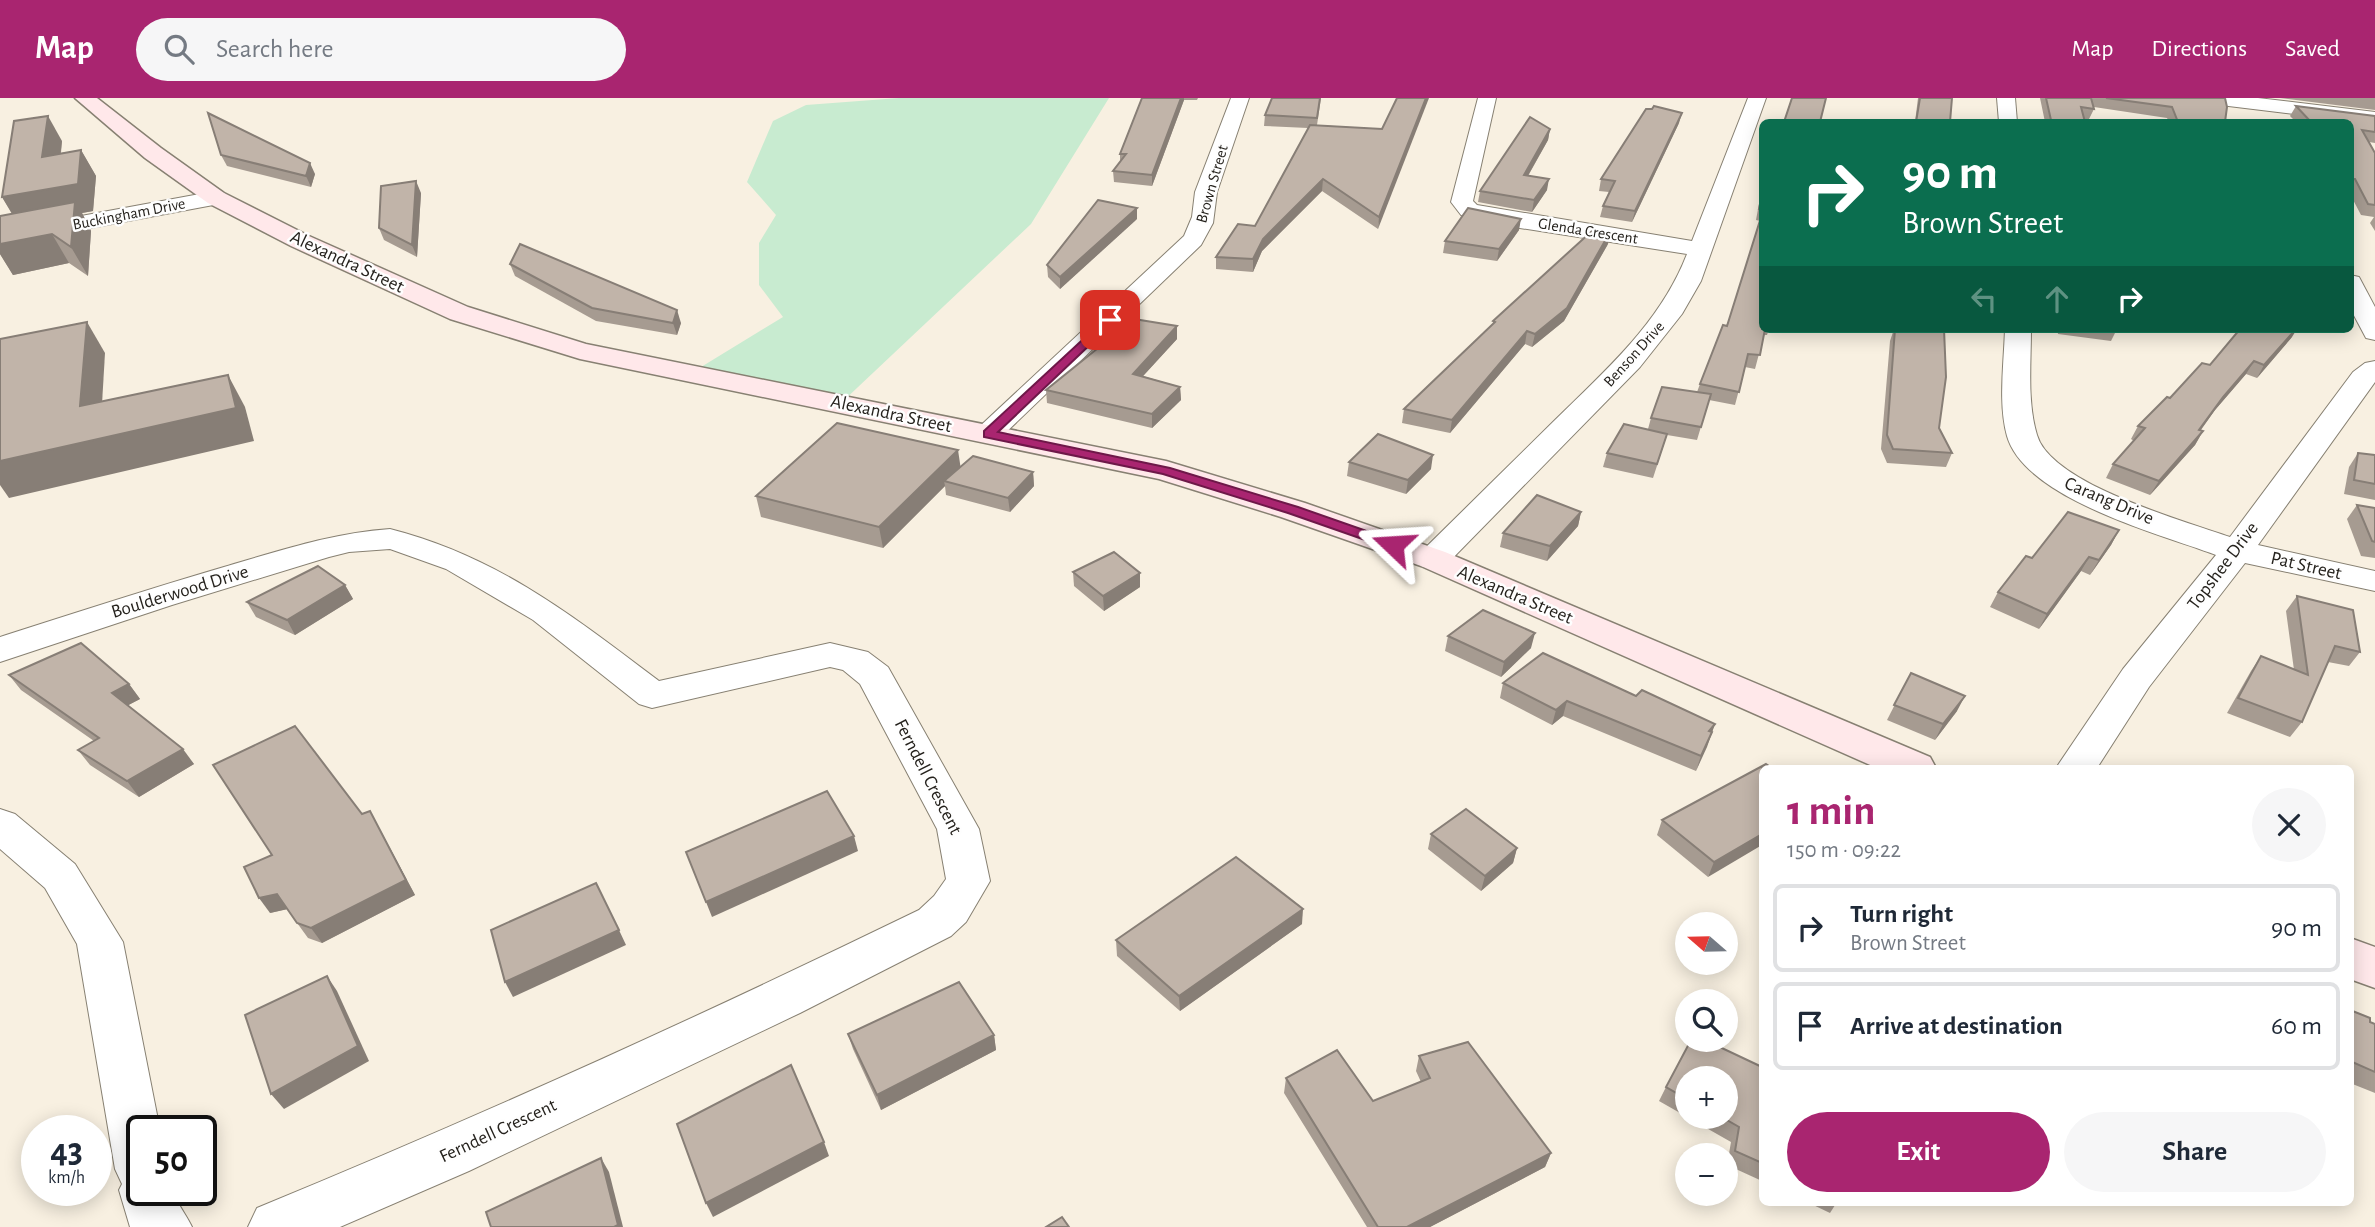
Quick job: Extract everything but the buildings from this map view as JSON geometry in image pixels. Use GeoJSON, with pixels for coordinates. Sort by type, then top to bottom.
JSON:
{"type":"FeatureCollection","features":[{"type":"Feature","properties":{"kind":"main road","name":"Alexandra Street"},"geometry":{"type":"LineString","coordinates":[[85,98],[153,153],[216,198],[300,241],[460,313],[580,351],[1166,471],[1293,510],[1433,559],[1908,765]]}},
{"type":"Feature","properties":{"kind":"main road"},"geometry":{"type":"LineString","coordinates":[[2354,960],[2375,968]]}},
{"type":"Feature","properties":{"kind":"street","name":"Brown Street"},"geometry":{"type":"LineString","coordinates":[[988,434],[1193,240],[1200,228],[1207,204],[1206,192],[1240,98]]}},
{"type":"Feature","properties":{"kind":"street","name":"Glenda Crescent"},"geometry":{"type":"LineString","coordinates":[[1487,98],[1462,202],[1465,207],[1488,216],[1700,249]]}},
{"type":"Feature","properties":{"kind":"street","name":"Benson Drive"},"geometry":{"type":"LineString","coordinates":[[1433,559],[1643,348],[1669,314],[1689,281],[1757,98]]}},
{"type":"Feature","properties":{"kind":"street"},"geometry":{"type":"LineString","coordinates":[[2006,98],[2008,119]]}},
{"type":"Feature","properties":{"kind":"street"},"geometry":{"type":"LineString","coordinates":[[2212,98],[2375,118]]}},
{"type":"Feature","properties":{"kind":"street"},"geometry":{"type":"LineString","coordinates":[[2263,104],[2270,119]]}},
{"type":"Feature","properties":{"kind":"street","name":"Buckingham Drive"},"geometry":{"type":"LineString","coordinates":[[0,238],[216,198]]}},
{"type":"Feature","properties":{"kind":"street"},"geometry":{"type":"LineString","coordinates":[[2354,290],[2375,332]]}},
{"type":"Feature","properties":{"kind":"street","name":"Carang Drive"},"geometry":{"type":"LineString","coordinates":[[2018,333],[2017,401],[2020,427],[2026,449],[2038,463],[2062,482],[2090,497],[2237,551]]}},
{"type":"Feature","properties":{"kind":"street","name":"Topshee Drive"},"geometry":{"type":"LineString","coordinates":[[2078,765],[2136,678],[2237,551],[2363,379],[2375,369]]}},
{"type":"Feature","properties":{"kind":"street","name":"Ferndell Crescent"},"geometry":{"type":"LineString","coordinates":[[276,1227],[450,1154],[783,999],[935,923],[950,909],[968,881],[958,829],[942,797],[875,676],[855,661],[830,654],[652,695],[545,612],[458,562],[390,539],[363,540]]}},
{"type":"Feature","properties":{"kind":"street","name":"Boulderwood Drive"},"geometry":{"type":"LineString","coordinates":[[0,650],[160,597],[317,550],[363,540]]}},
{"type":"Feature","properties":{"kind":"street","name":"Pat Street"},"geometry":{"type":"LineString","coordinates":[[2237,551],[2375,581]]}},
{"type":"Feature","properties":{"kind":"street"},"geometry":{"type":"LineString","coordinates":[[0,825],[60,876],[100,942],[131,1115]]}},
{"type":"Feature","properties":{"kind":"street"},"geometry":{"type":"LineString","coordinates":[[150,1206],[152,1213],[164,1227]]}},
{"type":"Feature","properties":{"kind":"green space"},"geometry":{"type":"Polygon","coordinates":[[[899,98],[1109,98],[1031,224],[840,404],[688,375],[783,317],[759,285],[759,243],[776,215],[747,182],[773,121],[806,105],[899,98]]]}},
{"type":"Feature","properties":{"kind":"route"},"geometry":{"type":"LineString","coordinates":[[1110,320],[988,434],[1166,471],[1293,510],[1393,545]]}}]}
